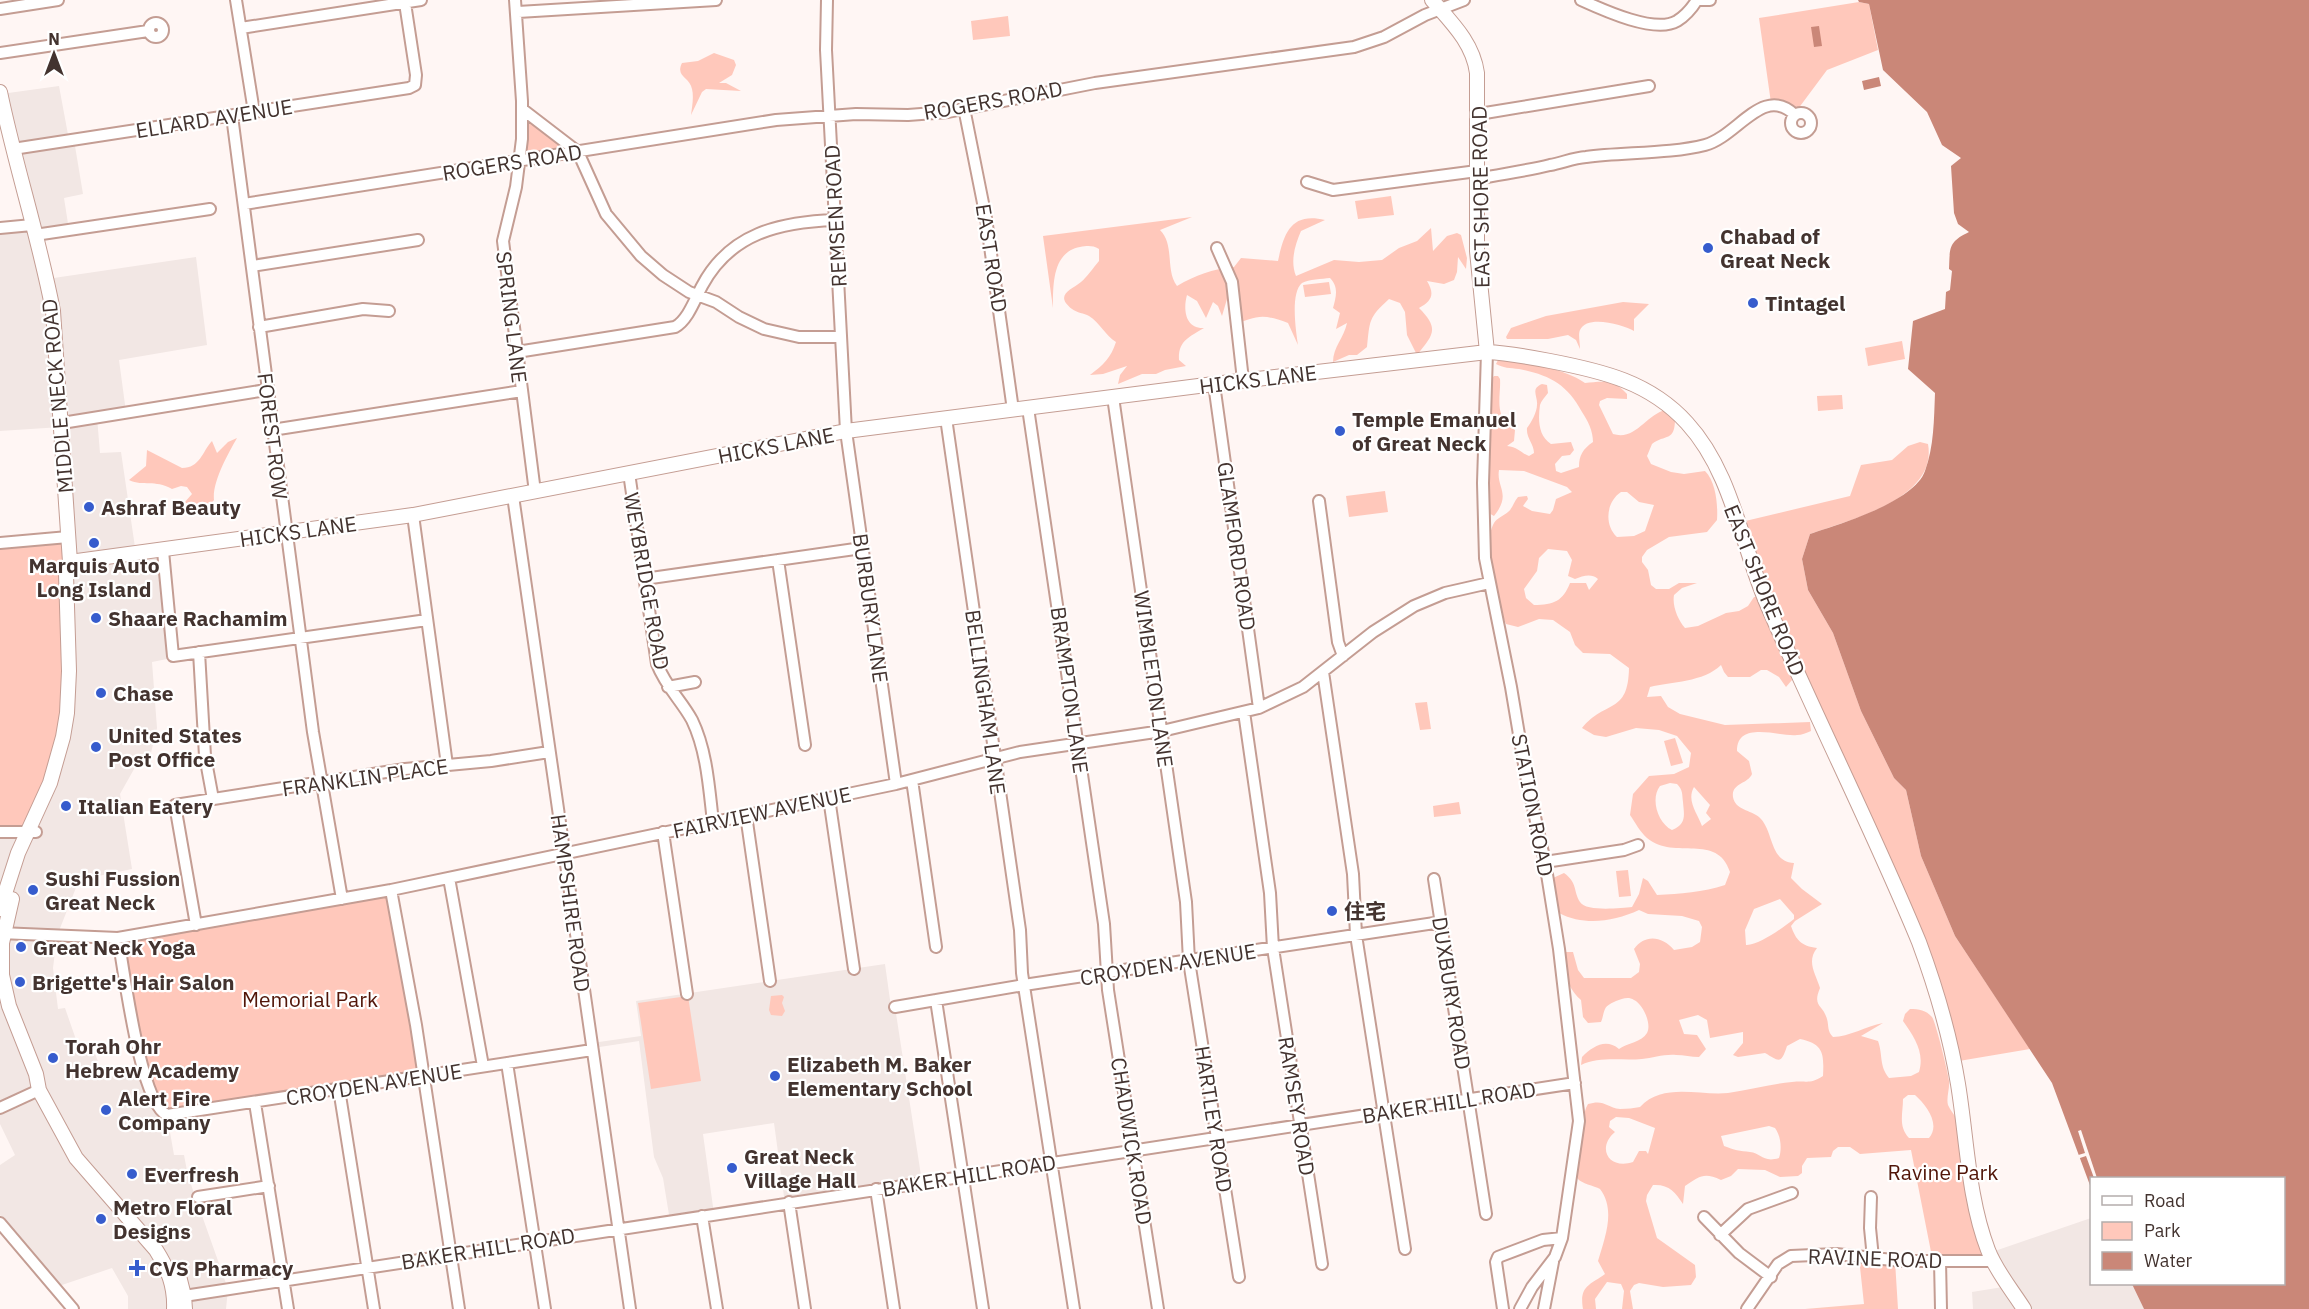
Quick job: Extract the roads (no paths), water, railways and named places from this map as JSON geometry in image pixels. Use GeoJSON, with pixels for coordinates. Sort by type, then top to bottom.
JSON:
{"type":"FeatureCollection","features":[{"type":"Feature","properties":{"kind":"main road","name":"EAST SHORE ROAD"},"geometry":{"type":"LineString","coordinates":[[1436,4],[1461,34],[1473,54],[1477,73],[1479,114],[1477,251],[1487,352],[1511,354],[1596,370],[1632,383],[1666,404],[1686,423],[1715,462],[1766,601],[1908,914],[1932,976],[1955,1072],[1974,1201],[1986,1245],[1993,1261],[2024,1309]]}},
{"type":"Feature","properties":{"kind":"main road","name":"MIDDLE NECK ROAD"},"geometry":{"type":"LineString","coordinates":[[0,92],[52,311],[62,423],[70,562],[75,573],[77,661],[75,714],[60,781],[14,863],[0,909]]}},
{"type":"Feature","properties":{"kind":"main road","name":"HICKS LANE"},"geometry":{"type":"LineString","coordinates":[[70,562],[164,551],[413,515],[846,431],[1243,380],[1487,352]]}},
{"type":"Feature","properties":{"kind":"main road","name":"MIDDLE NECK ROAD"},"geometry":{"type":"LineString","coordinates":[[31,832],[1,934],[2,1008],[36,1074],[39,1090],[76,1158],[164,1262],[171,1278],[174,1309]]}},
{"type":"Feature","properties":{"kind":"main road","name":"MIDDLE NECK ROAD"},"geometry":{"type":"LineString","coordinates":[[71,1147],[82,1152],[163,1245],[178,1274],[185,1302]]}},
{"type":"Feature","properties":{"kind":"street"},"geometry":{"type":"LineString","coordinates":[[0,9],[58,0]]}},
{"type":"Feature","properties":{"kind":"street"},"geometry":{"type":"LineString","coordinates":[[236,0],[254,112]]}},
{"type":"Feature","properties":{"kind":"street"},"geometry":{"type":"LineString","coordinates":[[241,28],[422,0]]}},
{"type":"Feature","properties":{"kind":"street","name":"SPRING LANE"},"geometry":{"type":"LineString","coordinates":[[515,0],[518,12],[522,139],[516,187],[503,241],[535,492]]}},
{"type":"Feature","properties":{"kind":"street"},"geometry":{"type":"LineString","coordinates":[[518,12],[716,0]]}},
{"type":"Feature","properties":{"kind":"street","name":"REMSEN ROAD"},"geometry":{"type":"LineString","coordinates":[[827,0],[826,50],[846,431]]}},
{"type":"Feature","properties":{"kind":"street","name":"ROGERS ROAD"},"geometry":{"type":"LineString","coordinates":[[244,204],[776,120],[830,116],[929,114],[1085,84],[1354,47],[1384,37],[1425,15],[1436,4],[1464,0]]}},
{"type":"Feature","properties":{"kind":"street"},"geometry":{"type":"LineString","coordinates":[[1581,0],[1629,20],[1658,23],[1676,21],[1698,0],[1710,0]]}},
{"type":"Feature","properties":{"kind":"street","name":"ELLARD AVENUE"},"geometry":{"type":"LineString","coordinates":[[13,150],[409,88],[415,85],[416,75],[405,3]]}},
{"type":"Feature","properties":{"kind":"street"},"geometry":{"type":"LineString","coordinates":[[0,53],[148,31]]}},
{"type":"Feature","properties":{"kind":"street"},"geometry":{"type":"LineString","coordinates":[[1479,114],[1649,86]]}},
{"type":"Feature","properties":{"kind":"street"},"geometry":{"type":"LineString","coordinates":[[1307,182],[1333,190],[1477,175],[1583,157],[1698,146],[1723,137],[1748,116],[1768,105],[1782,105],[1795,115]]}},
{"type":"Feature","properties":{"kind":"street","name":"EAST ROAD"},"geometry":{"type":"LineString","coordinates":[[964,108],[988,229],[1013,410]]}},
{"type":"Feature","properties":{"kind":"street"},"geometry":{"type":"LineString","coordinates":[[522,109],[578,152],[601,204],[629,242],[663,275],[689,292],[716,302],[764,329],[799,337],[841,337]]}},
{"type":"Feature","properties":{"kind":"street","name":"FOREST ROW"},"geometry":{"type":"LineString","coordinates":[[232,116],[285,533],[321,782],[342,898]]}},
{"type":"Feature","properties":{"kind":"street"},"geometry":{"type":"LineString","coordinates":[[0,228],[34,230],[210,208]]}},
{"type":"Feature","properties":{"kind":"street"},"geometry":{"type":"LineString","coordinates":[[517,352],[675,327],[684,320],[715,265],[740,244],[755,235],[790,223],[835,220]]}},
{"type":"Feature","properties":{"kind":"street"},"geometry":{"type":"LineString","coordinates":[[252,266],[418,240]]}},
{"type":"Feature","properties":{"kind":"street"},"geometry":{"type":"LineString","coordinates":[[1217,248],[1232,282],[1243,380]]}},
{"type":"Feature","properties":{"kind":"street"},"geometry":{"type":"LineString","coordinates":[[259,327],[363,309],[389,311]]}},
{"type":"Feature","properties":{"kind":"street","name":"STATION ROAD"},"geometry":{"type":"LineString","coordinates":[[1487,352],[1483,483],[1485,558],[1511,687],[1529,795],[1545,862],[1559,949],[1580,1125],[1562,1238],[1555,1257],[1544,1309]]}},
{"type":"Feature","properties":{"kind":"street","name":"GLAMFORD ROAD"},"geometry":{"type":"LineString","coordinates":[[1214,384],[1259,708]]}},
{"type":"Feature","properties":{"kind":"street"},"geometry":{"type":"LineString","coordinates":[[62,423],[266,390]]}},
{"type":"Feature","properties":{"kind":"street"},"geometry":{"type":"LineString","coordinates":[[272,430],[522,392]]}},
{"type":"Feature","properties":{"kind":"street","name":"WIMBLETON LANE"},"geometry":{"type":"LineString","coordinates":[[1113,397],[1186,902],[1189,961]]}},
{"type":"Feature","properties":{"kind":"street","name":"BRAMPTON LANE"},"geometry":{"type":"LineString","coordinates":[[1028,408],[1104,924],[1106,974]]}},
{"type":"Feature","properties":{"kind":"street","name":"BELLINGHAM LANE"},"geometry":{"type":"LineString","coordinates":[[946,418],[1020,930],[1024,985],[1074,1309]]}},
{"type":"Feature","properties":{"kind":"street","name":"BURBURY LANE"},"geometry":{"type":"LineString","coordinates":[[846,431],[896,784]]}},
{"type":"Feature","properties":{"kind":"street","name":"WEYBRIDGE ROAD"},"geometry":{"type":"LineString","coordinates":[[629,473],[657,664],[668,687],[686,711],[698,734],[704,757],[713,822]]}},
{"type":"Feature","properties":{"kind":"street","name":"HAMPSHIRE ROAD"},"geometry":{"type":"LineString","coordinates":[[513,496],[630,1309]]}},
{"type":"Feature","properties":{"kind":"street"},"geometry":{"type":"LineString","coordinates":[[1319,501],[1338,642],[1343,656]]}},
{"type":"Feature","properties":{"kind":"street"},"geometry":{"type":"LineString","coordinates":[[413,515],[447,765]]}},
{"type":"Feature","properties":{"kind":"street"},"geometry":{"type":"LineString","coordinates":[[0,543],[68,537]]}},
{"type":"Feature","properties":{"kind":"street"},"geometry":{"type":"LineString","coordinates":[[644,579],[862,548]]}},
{"type":"Feature","properties":{"kind":"street"},"geometry":{"type":"LineString","coordinates":[[164,551],[173,656],[427,620]]}},
{"type":"Feature","properties":{"kind":"street"},"geometry":{"type":"LineString","coordinates":[[778,560],[805,745]]}},
{"type":"Feature","properties":{"kind":"street","name":"FAIRVIEW AVENUE"},"geometry":{"type":"LineString","coordinates":[[1,934],[118,938],[196,925],[449,878],[896,784],[1036,749],[1162,731],[1244,712],[1288,696],[1323,672],[1372,632],[1414,606],[1445,593],[1489,583]]}},
{"type":"Feature","properties":{"kind":"street"},"geometry":{"type":"LineString","coordinates":[[199,652],[205,756],[213,799]]}},
{"type":"Feature","properties":{"kind":"street"},"geometry":{"type":"LineString","coordinates":[[1323,672],[1353,874],[1356,935],[1405,1249]]}},
{"type":"Feature","properties":{"kind":"street"},"geometry":{"type":"LineString","coordinates":[[668,687],[695,682]]}},
{"type":"Feature","properties":{"kind":"street","name":"RAMSEY ROAD"},"geometry":{"type":"LineString","coordinates":[[1244,712],[1270,893],[1273,948],[1322,1264]]}},
{"type":"Feature","properties":{"kind":"street","name":"FRANKLIN PLACE"},"geometry":{"type":"LineString","coordinates":[[196,925],[175,805],[405,769],[491,761],[549,752]]}},
{"type":"Feature","properties":{"kind":"street"},"geometry":{"type":"LineString","coordinates":[[912,780],[936,947]]}},
{"type":"Feature","properties":{"kind":"street"},"geometry":{"type":"LineString","coordinates":[[829,798],[854,969]]}},
{"type":"Feature","properties":{"kind":"street"},"geometry":{"type":"LineString","coordinates":[[746,815],[771,981]]}},
{"type":"Feature","properties":{"kind":"street"},"geometry":{"type":"LineString","coordinates":[[0,832],[31,832]]}},
{"type":"Feature","properties":{"kind":"street"},"geometry":{"type":"LineString","coordinates":[[663,832],[687,994]]}},
{"type":"Feature","properties":{"kind":"street"},"geometry":{"type":"LineString","coordinates":[[1545,862],[1624,850],[1638,845]]}},
{"type":"Feature","properties":{"kind":"street"},"geometry":{"type":"LineString","coordinates":[[449,878],[483,1066]]}},
{"type":"Feature","properties":{"kind":"street","name":"DUXBURY ROAD"},"geometry":{"type":"LineString","coordinates":[[1434,879],[1486,1214]]}},
{"type":"Feature","properties":{"kind":"street"},"geometry":{"type":"LineString","coordinates":[[391,890],[424,1075],[459,1309]]}},
{"type":"Feature","properties":{"kind":"street","name":"CROYDEN AVENUE"},"geometry":{"type":"LineString","coordinates":[[895,1007],[1024,985],[1440,922]]}},
{"type":"Feature","properties":{"kind":"street","name":"CROYDEN AVENUE"},"geometry":{"type":"LineString","coordinates":[[118,938],[142,1071],[159,1109],[167,1115],[175,1116],[592,1050]]}},
{"type":"Feature","properties":{"kind":"street","name":"HARTLEY ROAD"},"geometry":{"type":"LineString","coordinates":[[1189,961],[1239,1277]]}},
{"type":"Feature","properties":{"kind":"street","name":"CHADWICK ROAD"},"geometry":{"type":"LineString","coordinates":[[1106,974],[1158,1309]]}},
{"type":"Feature","properties":{"kind":"street"},"geometry":{"type":"LineString","coordinates":[[936,1000],[983,1309]]}},
{"type":"Feature","properties":{"kind":"street"},"geometry":{"type":"LineString","coordinates":[[507,1063],[545,1309]]}},
{"type":"Feature","properties":{"kind":"street","name":"BAKER HILL ROAD"},"geometry":{"type":"LineString","coordinates":[[185,1302],[284,1280],[1575,1083]]}},
{"type":"Feature","properties":{"kind":"street"},"geometry":{"type":"LineString","coordinates":[[339,1089],[374,1309]]}},
{"type":"Feature","properties":{"kind":"street"},"geometry":{"type":"LineString","coordinates":[[0,1108],[39,1090]]}},
{"type":"Feature","properties":{"kind":"street"},"geometry":{"type":"LineString","coordinates":[[255,1103],[288,1309]]}},
{"type":"Feature","properties":{"kind":"street"},"geometry":{"type":"LineString","coordinates":[[198,1197],[269,1186]]}},
{"type":"Feature","properties":{"kind":"street"},"geometry":{"type":"LineString","coordinates":[[876,1189],[894,1309]]}},
{"type":"Feature","properties":{"kind":"street"},"geometry":{"type":"LineString","coordinates":[[1720,1235],[1748,1209],[1792,1192]]}},
{"type":"Feature","properties":{"kind":"street"},"geometry":{"type":"LineString","coordinates":[[1871,1197],[1870,1224],[1873,1258]]}},
{"type":"Feature","properties":{"kind":"street"},"geometry":{"type":"LineString","coordinates":[[789,1203],[805,1309]]}},
{"type":"Feature","properties":{"kind":"street"},"geometry":{"type":"LineString","coordinates":[[702,1216],[717,1309]]}},
{"type":"Feature","properties":{"kind":"street"},"geometry":{"type":"LineString","coordinates":[[1704,1217],[1720,1235],[1771,1277]]}},
{"type":"Feature","properties":{"kind":"street"},"geometry":{"type":"LineString","coordinates":[[0,1223],[74,1309]]}},
{"type":"Feature","properties":{"kind":"street"},"geometry":{"type":"LineString","coordinates":[[1503,1309],[1497,1257],[1543,1240],[1562,1238]]}},
{"type":"Feature","properties":{"kind":"street","name":"RAVINE ROAD"},"geometry":{"type":"LineString","coordinates":[[1747,1309],[1778,1264],[1791,1256],[1836,1254],[1940,1261],[1993,1261]]}},
{"type":"Feature","properties":{"kind":"street","name":"STATION ROAD"},"geometry":{"type":"LineString","coordinates":[[1520,1309],[1532,1287],[1555,1257]]}},
{"type":"Feature","properties":{"kind":"street"},"geometry":{"type":"LineString","coordinates":[[1940,1261],[1941,1309]]}},
{"type":"Feature","properties":{"kind":"water"},"geometry":{"type":"Polygon","coordinates":[[[1858,0],[2309,0],[2309,1309],[2144,1309],[2132,1285],[2285,1285],[2285,1177],[2090,1177],[2090,1185],[2052,1083],[1955,936],[1921,856],[1906,790],[1894,778],[1861,711],[1833,633],[1808,590],[1802,559],[1810,534],[1857,518],[1892,502],[1907,493],[1925,471],[1932,443],[1935,393],[1908,369],[1913,321],[1945,309],[1946,292],[1950,290],[1952,271],[1949,269],[1951,246],[1957,239],[1969,232],[1958,224],[1954,213],[1951,166],[1961,158],[1942,145],[1927,112],[1883,70],[1869,4],[1858,0]]]}},
{"type":"Feature","properties":{"kind":"water"},"geometry":{"type":"Polygon","coordinates":[[[1819,26],[1822,46],[1814,47],[1811,27],[1819,26]]]}},
{"type":"Feature","properties":{"kind":"water"},"geometry":{"type":"Polygon","coordinates":[[[1879,77],[1881,86],[1864,90],[1862,81],[1879,77]]]}},
{"type":"Feature","properties":{"kind":"place","name":"Chabad of Great Neck"},"geometry":{"type":"Point","coordinates":[1708,248]}},
{"type":"Feature","properties":{"kind":"place","name":"Tintagel"},"geometry":{"type":"Point","coordinates":[1753,303]}},
{"type":"Feature","properties":{"kind":"place","name":"Temple Emanuel of Great Neck"},"geometry":{"type":"Point","coordinates":[1340,431]}},
{"type":"Feature","properties":{"kind":"place","name":"Ashraf Beauty"},"geometry":{"type":"Point","coordinates":[89,507]}},
{"type":"Feature","properties":{"kind":"place","name":"Marquis Auto Long Island"},"geometry":{"type":"Point","coordinates":[94,543]}},
{"type":"Feature","properties":{"kind":"place","name":"Shaare Rachamim"},"geometry":{"type":"Point","coordinates":[96,618]}},
{"type":"Feature","properties":{"kind":"place","name":"Chase"},"geometry":{"type":"Point","coordinates":[101,693]}},
{"type":"Feature","properties":{"kind":"place","name":"United States Post Office"},"geometry":{"type":"Point","coordinates":[96,747]}},
{"type":"Feature","properties":{"kind":"place","name":"Italian Eatery"},"geometry":{"type":"Point","coordinates":[66,806]}},
{"type":"Feature","properties":{"kind":"place","name":"Sushi Fussion Great Neck"},"geometry":{"type":"Point","coordinates":[33,890]}},
{"type":"Feature","properties":{"kind":"place","name":"住宅"},"geometry":{"type":"Point","coordinates":[1332,911]}},
{"type":"Feature","properties":{"kind":"place","name":"Great Neck Yoga"},"geometry":{"type":"Point","coordinates":[21,947]}},
{"type":"Feature","properties":{"kind":"place","name":"Brigette's Hair Salon"},"geometry":{"type":"Point","coordinates":[20,982]}},
{"type":"Feature","properties":{"kind":"place","name":"Torah Ohr Hebrew Academy"},"geometry":{"type":"Point","coordinates":[53,1058]}},
{"type":"Feature","properties":{"kind":"place","name":"Elizabeth M. Baker Elementary School"},"geometry":{"type":"Point","coordinates":[775,1076]}},
{"type":"Feature","properties":{"kind":"place","name":"Alert Fire Company"},"geometry":{"type":"Point","coordinates":[106,1110]}},
{"type":"Feature","properties":{"kind":"place","name":"Great Neck Village Hall"},"geometry":{"type":"Point","coordinates":[732,1168]}},
{"type":"Feature","properties":{"kind":"place","name":"Everfresh"},"geometry":{"type":"Point","coordinates":[132,1174]}},
{"type":"Feature","properties":{"kind":"place","name":"Metro Floral Designs"},"geometry":{"type":"Point","coordinates":[101,1219]}},
{"type":"Feature","properties":{"kind":"place","name":"CVS Pharmacy"},"geometry":{"type":"Point","coordinates":[137,1268]}},
{"type":"Feature","properties":{"kind":"park label","name":"Memorial Park"},"geometry":{"type":"Point","coordinates":[310,999]}},
{"type":"Feature","properties":{"kind":"park label","name":"Ravine Park"},"geometry":{"type":"Point","coordinates":[1943,1172]}}]}
